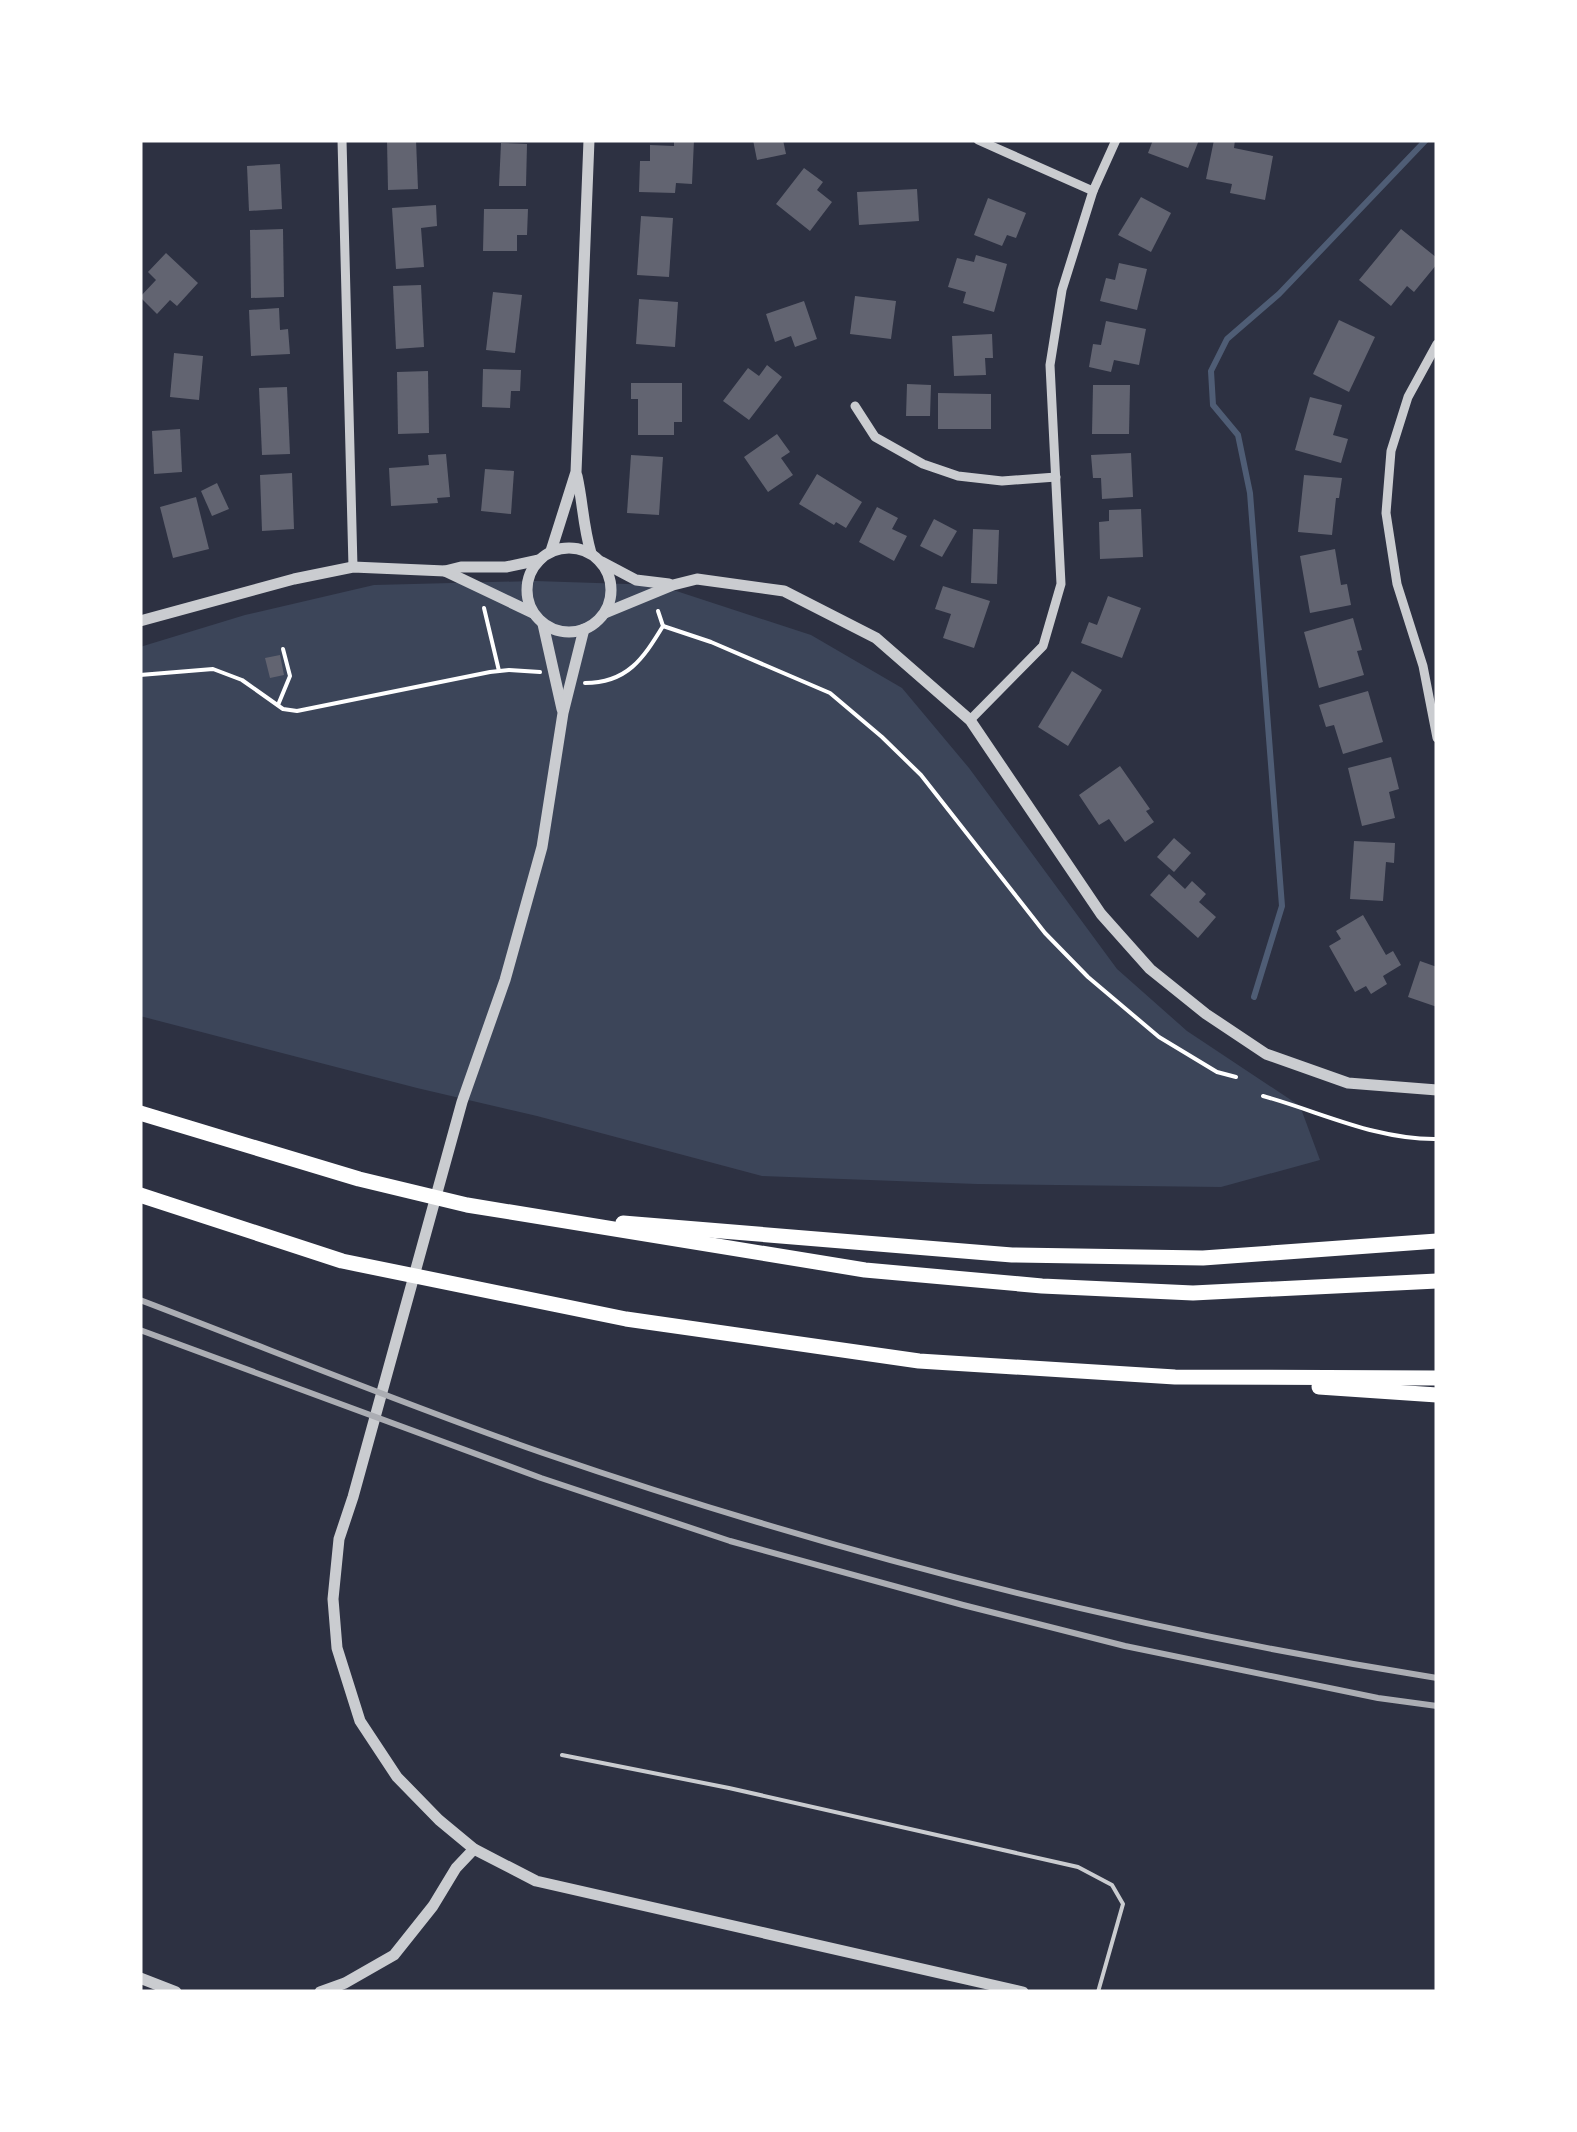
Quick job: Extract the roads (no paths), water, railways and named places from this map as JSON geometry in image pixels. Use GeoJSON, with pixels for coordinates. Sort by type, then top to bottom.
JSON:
{"type":"FeatureCollection","features":[{"type":"Feature","properties":{"kind":"highway"},"geometry":{"type":"LineString","coordinates":[[140,1113],[359,1179],[467,1205],[865,1270],[1042,1286],[1193,1293],[1437,1282]]}},
{"type":"Feature","properties":{"kind":"highway"},"geometry":{"type":"LineString","coordinates":[[140,1195],[342,1261],[626,1319],[919,1361],[1437,1395]]}},
{"type":"Feature","properties":{"kind":"highway"},"geometry":{"type":"LineString","coordinates":[[517,1213],[1012,1254],[1203,1258],[1437,1241]]}},
{"type":"Feature","properties":{"kind":"highway"},"geometry":{"type":"LineString","coordinates":[[1175,1376],[1437,1378]]}},
{"type":"Feature","properties":{"kind":"street"},"geometry":{"type":"LineString","coordinates":[[342,140],[353,567]]}},
{"type":"Feature","properties":{"kind":"street"},"geometry":{"type":"LineString","coordinates":[[445,572],[533,614],[556,630],[584,630],[605,613],[610,600],[608,574],[596,558],[582,524],[576,472],[589,140]]}},
{"type":"Feature","properties":{"kind":"street"},"geometry":{"type":"LineString","coordinates":[[978,140],[1093,191]]}},
{"type":"Feature","properties":{"kind":"street"},"geometry":{"type":"LineString","coordinates":[[970,720],[1043,646],[1061,584],[1050,366],[1062,290],[1093,191],[1116,140]]}},
{"type":"Feature","properties":{"kind":"street"},"geometry":{"type":"LineString","coordinates":[[1437,344],[1408,397],[1391,450],[1386,513],[1397,584],[1423,666],[1437,738]]}},
{"type":"Feature","properties":{"kind":"street"},"geometry":{"type":"LineString","coordinates":[[855,406],[874,437],[923,464],[958,476],[1002,481],[1056,477]]}},
{"type":"Feature","properties":{"kind":"street"},"geometry":{"type":"LineString","coordinates":[[550,552],[576,472]]}},
{"type":"Feature","properties":{"kind":"street"},"geometry":{"type":"LineString","coordinates":[[533,614],[526,586],[530,572],[550,552],[564,548],[579,548],[636,580],[673,585]]}},
{"type":"Feature","properties":{"kind":"street"},"geometry":{"type":"LineString","coordinates":[[140,620],[353,567],[445,572],[539,560]]}},
{"type":"Feature","properties":{"kind":"street"},"geometry":{"type":"LineString","coordinates":[[605,613],[697,579],[784,591],[876,638],[970,720],[1102,914],[1150,969],[1206,1014],[1266,1054],[1348,1083],[1437,1090]]}},
{"type":"Feature","properties":{"kind":"street"},"geometry":{"type":"LineString","coordinates":[[543,624],[563,713]]}},
{"type":"Feature","properties":{"kind":"street"},"geometry":{"type":"LineString","coordinates":[[584,630],[563,713],[542,847],[504,980],[462,1102],[354,1497],[339,1539],[334,1598],[337,1648],[360,1720],[397,1776],[439,1820],[474,1849],[536,1881],[1023,1992]]}},
{"type":"Feature","properties":{"kind":"street"},"geometry":{"type":"LineString","coordinates":[[1423,666],[1437,663]]}},
{"type":"Feature","properties":{"kind":"street"},"geometry":{"type":"LineString","coordinates":[[320,1992],[345,1983],[394,1954],[474,1849]]}},
{"type":"Feature","properties":{"kind":"street"},"geometry":{"type":"LineString","coordinates":[[140,1978],[176,1992]]}},
{"type":"Feature","properties":{"kind":"lane"},"geometry":{"type":"LineString","coordinates":[[562,1755],[729,1788],[1078,1867],[1112,1885],[1123,1904],[1098,1992]]}},
{"type":"Feature","properties":{"kind":"waterway"},"geometry":{"type":"LineString","coordinates":[[1254,997],[1282,906],[1250,493],[1238,435],[1213,405],[1211,371],[1227,339],[1279,294],[1426,140]]}},
{"type":"Feature","properties":{"kind":"railway"},"geometry":{"type":"LineString","coordinates":[[140,1300],[492,1435],[763,1524],[1097,1612],[1323,1659],[1437,1678]]}},
{"type":"Feature","properties":{"kind":"railway"},"geometry":{"type":"LineString","coordinates":[[140,1330],[541,1478],[730,1541],[1125,1646],[1378,1698],[1437,1706]]}}]}
